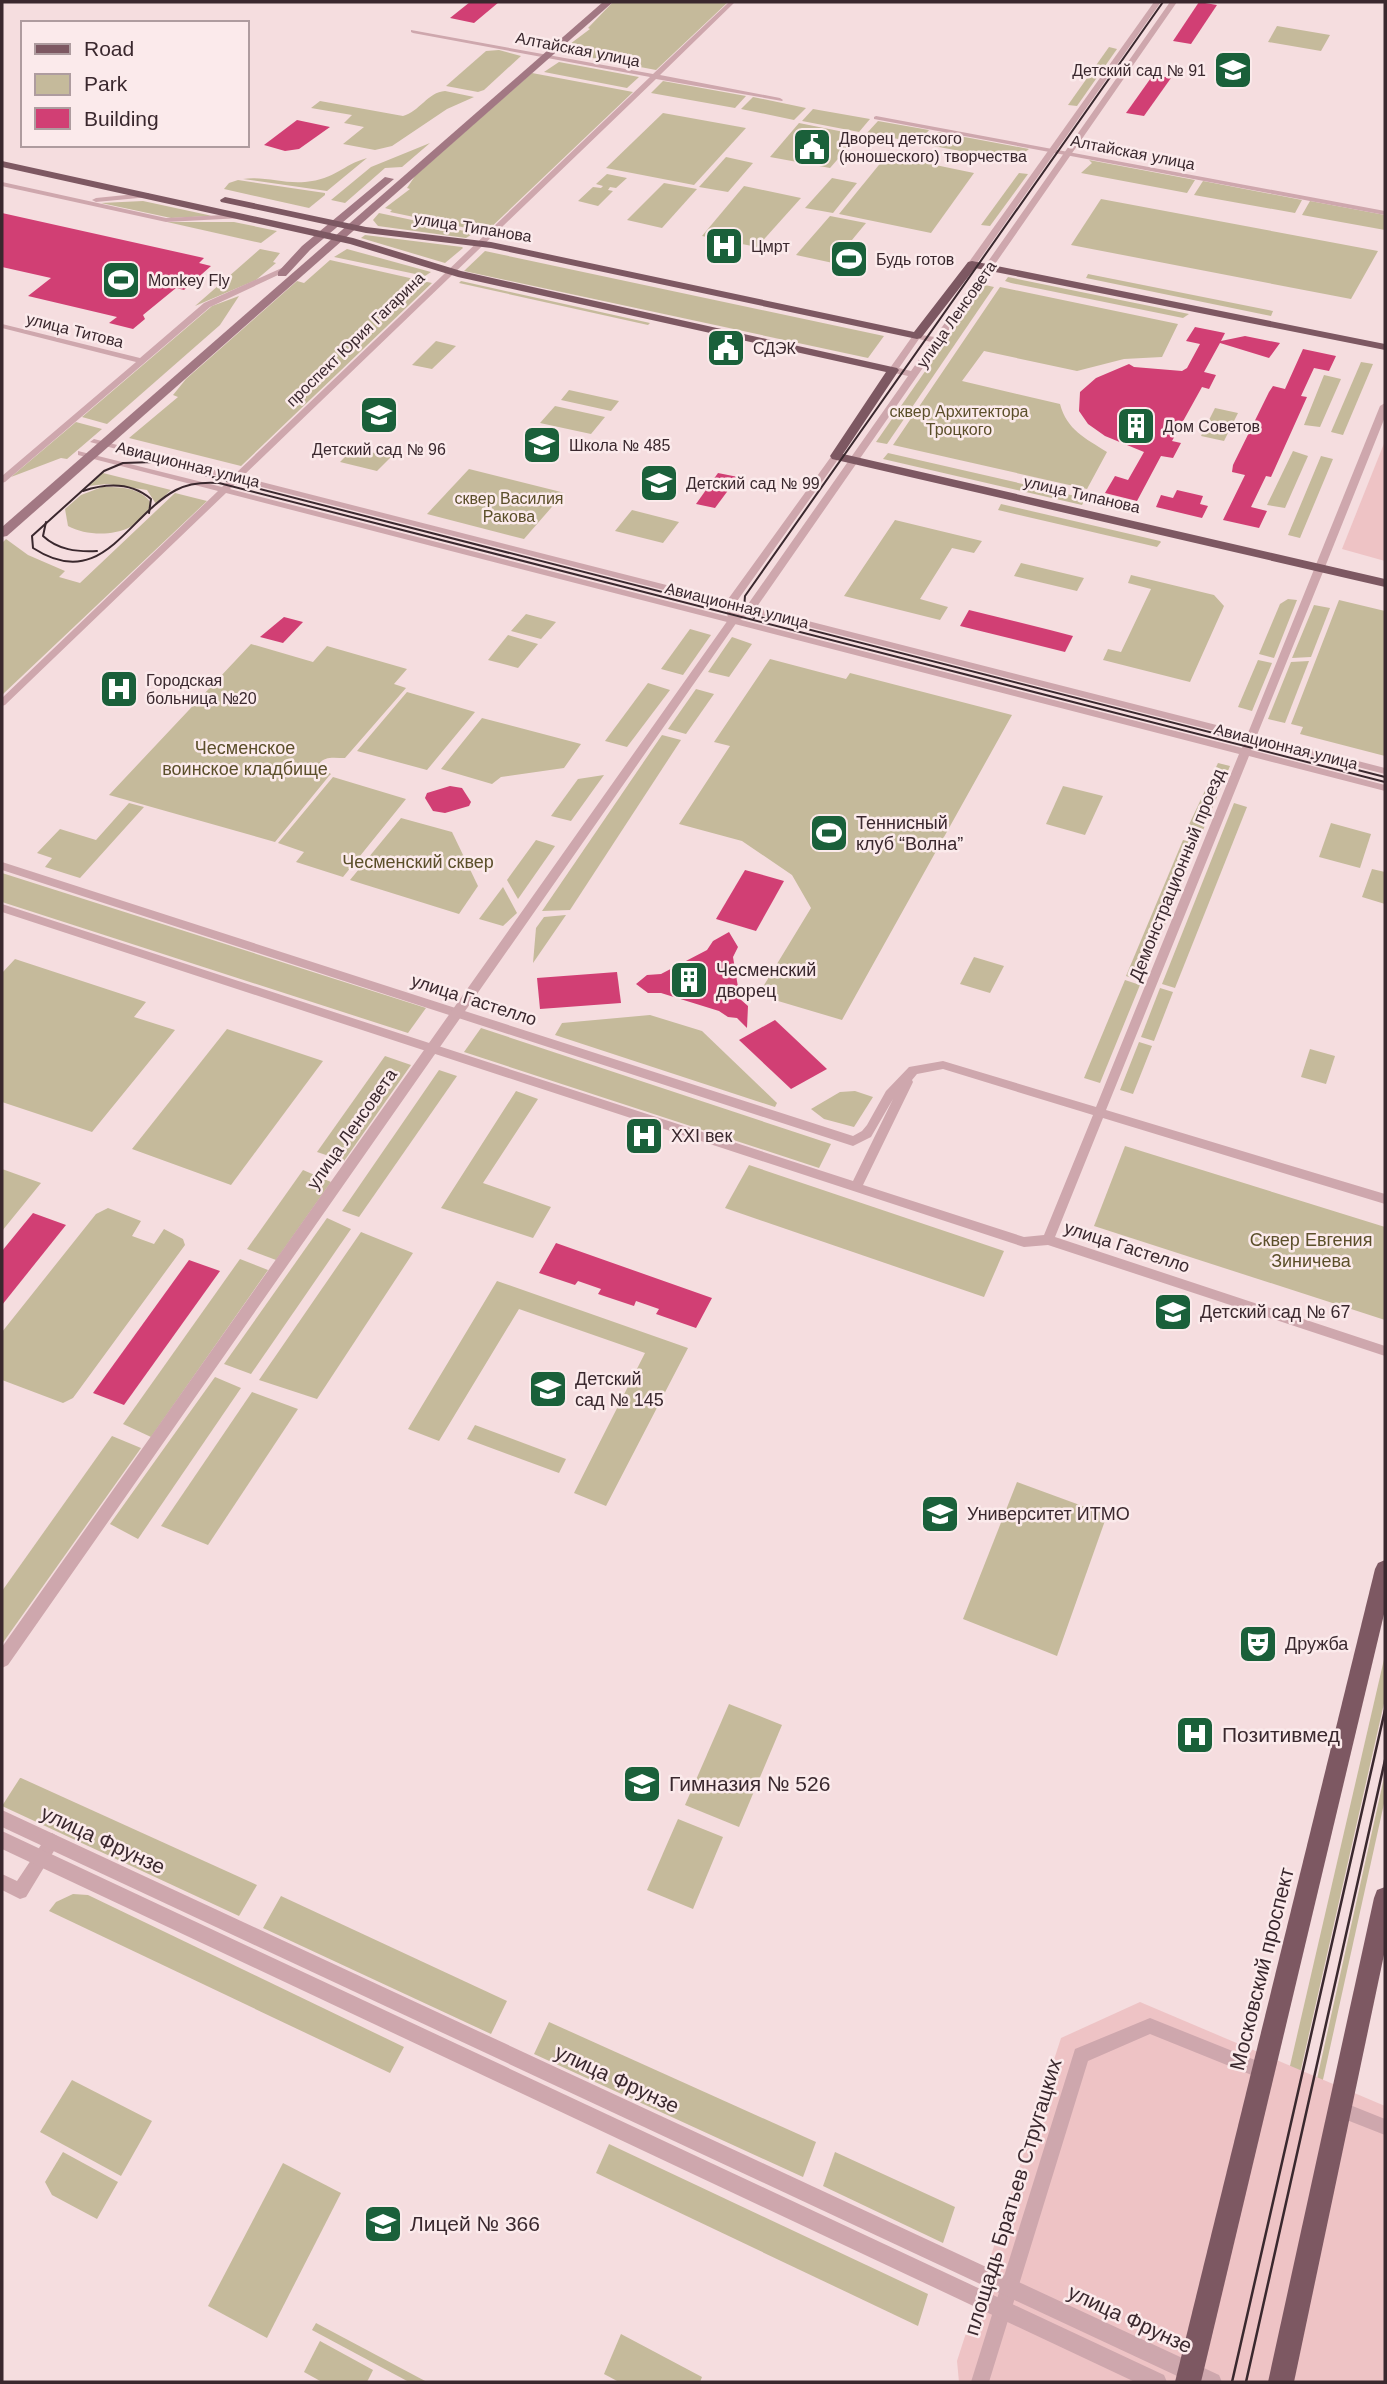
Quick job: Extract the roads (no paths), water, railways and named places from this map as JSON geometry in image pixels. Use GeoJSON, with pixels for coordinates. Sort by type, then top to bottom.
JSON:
{"type":"FeatureCollection","features":[{"type":"Feature","properties":{"kind":"main road"},"geometry":{"type":"LineString","coordinates":[[2,522],[339,238],[598,2]]}},
{"type":"Feature","properties":{"kind":"main road"},"geometry":{"type":"LineString","coordinates":[[2,533],[267,290],[323,234],[608,2]]}},
{"type":"Feature","properties":{"kind":"main road","name":"улица Типанова"},"geometry":{"type":"LineString","coordinates":[[2,152],[335,224],[479,244],[917,336]]}},
{"type":"Feature","properties":{"kind":"main road"},"geometry":{"type":"LineString","coordinates":[[2,164],[323,234],[450,272],[893,370]]}},
{"type":"Feature","properties":{"kind":"main road"},"geometry":{"type":"LineString","coordinates":[[972,264],[1385,347]]}},
{"type":"Feature","properties":{"kind":"main road","name":"улица Ленсовета"},"geometry":{"type":"LineString","coordinates":[[917,336],[972,264]]}},
{"type":"Feature","properties":{"kind":"main road","name":"улица Ленсовета"},"geometry":{"type":"LineString","coordinates":[[836,456],[893,370]]}},
{"type":"Feature","properties":{"kind":"main road","name":"улица Типанова"},"geometry":{"type":"LineString","coordinates":[[836,456],[1385,583]]}},
{"type":"Feature","properties":{"kind":"main road","name":"Московский проспект"},"geometry":{"type":"LineString","coordinates":[[1197,2379],[1264,2072],[1385,1569]]}},
{"type":"Feature","properties":{"kind":"main road"},"geometry":{"type":"LineString","coordinates":[[1281,2382],[1385,1898]]}},
{"type":"Feature","properties":{"kind":"street","name":"проспект Юрия Гагарина"},"geometry":{"type":"LineString","coordinates":[[2,703],[732,2]]}},
{"type":"Feature","properties":{"kind":"street","name":"улица Ленсовета"},"geometry":{"type":"LineString","coordinates":[[972,264],[1157,2]]}},
{"type":"Feature","properties":{"kind":"street","name":"улица Ленсовета"},"geometry":{"type":"LineString","coordinates":[[2,1660],[733,620],[750,609],[1174,2]]}},
{"type":"Feature","properties":{"kind":"street","name":"Алтайская улица"},"geometry":{"type":"LineString","coordinates":[[413,32],[780,100]]}},
{"type":"Feature","properties":{"kind":"street","name":"Алтайская улица"},"geometry":{"type":"LineString","coordinates":[[876,118],[1385,213]]}},
{"type":"Feature","properties":{"kind":"street"},"geometry":{"type":"LineString","coordinates":[[2,184],[173,220],[242,216]]}},
{"type":"Feature","properties":{"kind":"street"},"geometry":{"type":"LineString","coordinates":[[82,201],[146,195]]}},
{"type":"Feature","properties":{"kind":"street"},"geometry":{"type":"LineString","coordinates":[[2,480],[207,305],[286,269]]}},
{"type":"Feature","properties":{"kind":"street","name":"улица Титова"},"geometry":{"type":"LineString","coordinates":[[2,327],[142,360]]}},
{"type":"Feature","properties":{"kind":"street","name":"улица Ленсовета"},"geometry":{"type":"LineString","coordinates":[[893,370],[917,336]]}},
{"type":"Feature","properties":{"kind":"street","name":"улица Типанова"},"geometry":{"type":"LineString","coordinates":[[917,336],[938,341]]}},
{"type":"Feature","properties":{"kind":"street"},"geometry":{"type":"LineString","coordinates":[[893,370],[915,374]]}},
{"type":"Feature","properties":{"kind":"street","name":"Демонстрационный проезд"},"geometry":{"type":"LineString","coordinates":[[1048,1240],[1385,405]]}},
{"type":"Feature","properties":{"kind":"street","name":"Авиационная улица"},"geometry":{"type":"LineString","coordinates":[[92,448],[236,478],[1385,771]]}},
{"type":"Feature","properties":{"kind":"street","name":"Авиационная улица"},"geometry":{"type":"LineString","coordinates":[[92,448],[225,489],[1385,788]]}},
{"type":"Feature","properties":{"kind":"street","name":"улица Ленсовета"},"geometry":{"type":"LineString","coordinates":[[730,604],[836,456]]}},
{"type":"Feature","properties":{"kind":"street"},"geometry":{"type":"LineString","coordinates":[[730,604],[733,620]]}},
{"type":"Feature","properties":{"kind":"street","name":"улица Гастелло"},"geometry":{"type":"LineString","coordinates":[[2,866],[853,1141],[870,1131],[890,1092],[909,1079],[913,1070],[943,1065],[1385,1199]]}},
{"type":"Feature","properties":{"kind":"street","name":"улица Гастелло"},"geometry":{"type":"LineString","coordinates":[[2,908],[1024,1242],[1048,1240],[1385,1351]]}},
{"type":"Feature","properties":{"kind":"street"},"geometry":{"type":"LineString","coordinates":[[856,1187],[909,1079]]}},
{"type":"Feature","properties":{"kind":"street","name":"улица Фрунзе"},"geometry":{"type":"LineString","coordinates":[[2,1818],[1008,2287],[1197,2379]]}},
{"type":"Feature","properties":{"kind":"street"},"geometry":{"type":"LineString","coordinates":[[2,1840],[1157,2382]]}},
{"type":"Feature","properties":{"kind":"street"},"geometry":{"type":"LineString","coordinates":[[2,1882],[20,1891],[52,1841]]}},
{"type":"Feature","properties":{"kind":"street","name":"площадь Братьев Стругацких"},"geometry":{"type":"LineString","coordinates":[[980,2382],[1080,2055],[1150,2026],[1264,2072]]}},
{"type":"Feature","properties":{"kind":"street"},"geometry":{"type":"LineString","coordinates":[[1340,2109],[1385,2127]]}},
{"type":"Feature","properties":{"kind":"tram line"},"geometry":{"type":"LineString","coordinates":[[751,615],[744,608],[745,596],[1163,2]]}},
{"type":"Feature","properties":{"kind":"tram line"},"geometry":{"type":"LineString","coordinates":[[46,524],[104,471],[123,463],[154,462],[751,615]]}},
{"type":"Feature","properties":{"kind":"tram line"},"geometry":{"type":"LineString","coordinates":[[149,511],[176,490],[197,484],[219,483],[1385,782]]}},
{"type":"Feature","properties":{"kind":"tram line"},"geometry":{"type":"LineString","coordinates":[[83,491],[101,486],[135,489],[151,499],[149,511]]}},
{"type":"Feature","properties":{"kind":"tram line"},"geometry":{"type":"LineString","coordinates":[[46,524],[32,536],[33,548],[57,559],[78,562],[96,556],[112,546],[149,511]]}},
{"type":"Feature","properties":{"kind":"tram line"},"geometry":{"type":"LineString","coordinates":[[46,524],[43,536],[55,544],[75,550],[97,551]]}},
{"type":"Feature","properties":{"kind":"tram line"},"geometry":{"type":"LineString","coordinates":[[751,615],[1385,777]]}},
{"type":"Feature","properties":{"kind":"tram line"},"geometry":{"type":"LineString","coordinates":[[751,615],[754,618]]}},
{"type":"Feature","properties":{"kind":"tram line"},"geometry":{"type":"LineString","coordinates":[[1232,2382],[1385,1710]]}},
{"type":"Feature","properties":{"kind":"tram line"},"geometry":{"type":"LineString","coordinates":[[1246,2382],[1385,1760]]}},
{"type":"Feature","properties":{"kind":"place","name":"Детский сад № 91"},"geometry":{"type":"Point","coordinates":[1233,70]}},
{"type":"Feature","properties":{"kind":"place","name":"Дворец детского (юношеского) творчества"},"geometry":{"type":"Point","coordinates":[812,147]}},
{"type":"Feature","properties":{"kind":"place","name":"Цмрт"},"geometry":{"type":"Point","coordinates":[724,246]}},
{"type":"Feature","properties":{"kind":"place","name":"Будь готов"},"geometry":{"type":"Point","coordinates":[849,259]}},
{"type":"Feature","properties":{"kind":"place","name":"Monkey Fly"},"geometry":{"type":"Point","coordinates":[121,280]}},
{"type":"Feature","properties":{"kind":"place","name":"СДЭК"},"geometry":{"type":"Point","coordinates":[726,348]}},
{"type":"Feature","properties":{"kind":"place","name":"Детский сад № 96"},"geometry":{"type":"Point","coordinates":[379,415]}},
{"type":"Feature","properties":{"kind":"place","name":"Дом Советов"},"geometry":{"type":"Point","coordinates":[1136,426]}},
{"type":"Feature","properties":{"kind":"place","name":"Школа № 485"},"geometry":{"type":"Point","coordinates":[542,445]}},
{"type":"Feature","properties":{"kind":"place","name":"Детский сад № 99"},"geometry":{"type":"Point","coordinates":[659,483]}},
{"type":"Feature","properties":{"kind":"place","name":"Городская больница №20"},"geometry":{"type":"Point","coordinates":[119,689]}},
{"type":"Feature","properties":{"kind":"place","name":"Теннисный клуб “Волна”"},"geometry":{"type":"Point","coordinates":[829,833]}},
{"type":"Feature","properties":{"kind":"place","name":"Чесменский дворец"},"geometry":{"type":"Point","coordinates":[689,980]}},
{"type":"Feature","properties":{"kind":"place","name":"XXI век"},"geometry":{"type":"Point","coordinates":[644,1136]}},
{"type":"Feature","properties":{"kind":"place","name":"Детский сад № 67"},"geometry":{"type":"Point","coordinates":[1173,1312]}},
{"type":"Feature","properties":{"kind":"place","name":"Детский сад № 145"},"geometry":{"type":"Point","coordinates":[548,1389]}},
{"type":"Feature","properties":{"kind":"place","name":"Университет ИТМО"},"geometry":{"type":"Point","coordinates":[940,1514]}},
{"type":"Feature","properties":{"kind":"place","name":"Дружба"},"geometry":{"type":"Point","coordinates":[1258,1644]}},
{"type":"Feature","properties":{"kind":"place","name":"Позитивмед"},"geometry":{"type":"Point","coordinates":[1195,1735]}},
{"type":"Feature","properties":{"kind":"place","name":"Гимназия № 526"},"geometry":{"type":"Point","coordinates":[642,1784]}},
{"type":"Feature","properties":{"kind":"place","name":"Лицей № 366"},"geometry":{"type":"Point","coordinates":[383,2224]}},
{"type":"Feature","properties":{"kind":"park label","name":"сквер Архитектора Троцкого"},"geometry":{"type":"Point","coordinates":[959,420]}},
{"type":"Feature","properties":{"kind":"park label","name":"сквер Василия Ракова"},"geometry":{"type":"Point","coordinates":[509,507]}},
{"type":"Feature","properties":{"kind":"park label","name":"Чесменское воинское кладбище"},"geometry":{"type":"Point","coordinates":[245,758]}},
{"type":"Feature","properties":{"kind":"park label","name":"Чесменский сквер"},"geometry":{"type":"Point","coordinates":[418,862]}},
{"type":"Feature","properties":{"kind":"park label","name":"Сквер Евгения Зиничева"},"geometry":{"type":"Point","coordinates":[1311,1250]}}]}
